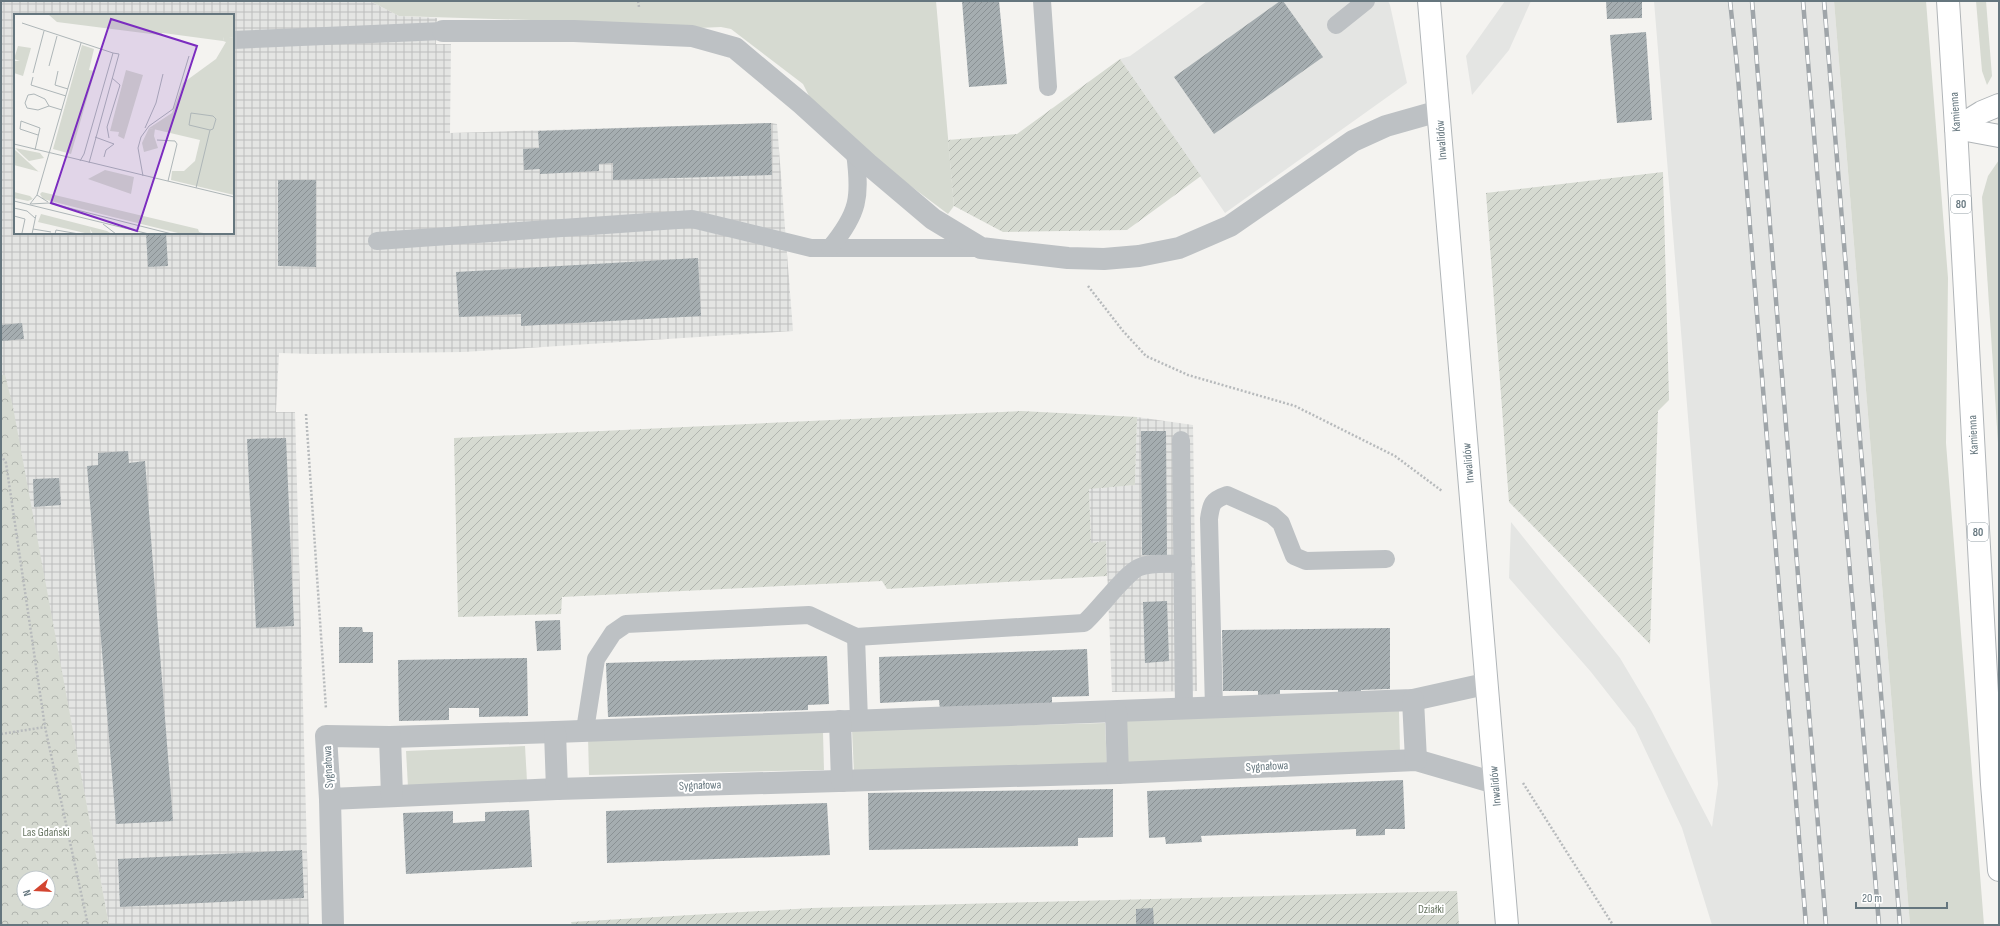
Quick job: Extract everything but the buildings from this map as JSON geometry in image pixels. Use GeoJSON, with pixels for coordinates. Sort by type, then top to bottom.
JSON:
{"type":"FeatureCollection","features":[{"type":"Feature","properties":{"kind":"street","name":"Inwalidów"},"geometry":{"type":"LineString","coordinates":[[1429,1],[1474,530],[1485,684],[1507,925]]}},
{"type":"Feature","properties":{"kind":"street","name":"Kamienna"},"geometry":{"type":"LineString","coordinates":[[1948,1],[1991,768],[1999,870]]}},
{"type":"Feature","properties":{"kind":"street"},"geometry":{"type":"LineString","coordinates":[[442,31],[574,31],[692,36],[735,48],[802,104],[855,153],[933,219],[981,248],[1068,258],[1139,256],[1179,248],[1230,226],[1353,141],[1386,126],[1439,111]]}},
{"type":"Feature","properties":{"kind":"street"},"geometry":{"type":"LineString","coordinates":[[1956,128],[1982,112],[1999,105]]}},
{"type":"Feature","properties":{"kind":"street"},"geometry":{"type":"LineString","coordinates":[[1956,128],[1999,136]]}},
{"type":"Feature","properties":{"kind":"street","name":"Sygnałowa"},"geometry":{"type":"LineString","coordinates":[[1485,684],[1413,700],[555,732],[390,737],[326,736],[330,799],[557,789],[1118,773],[1416,760],[1495,782]]}},
{"type":"Feature","properties":{"kind":"street"},"geometry":{"type":"LineString","coordinates":[[1413,700],[1416,760]]}},
{"type":"Feature","properties":{"kind":"street"},"geometry":{"type":"LineString","coordinates":[[1116,712],[1118,773]]}},
{"type":"Feature","properties":{"kind":"street"},"geometry":{"type":"LineString","coordinates":[[842,782],[849,721]]}},
{"type":"Feature","properties":{"kind":"street"},"geometry":{"type":"LineString","coordinates":[[555,732],[557,789]]}},
{"type":"Feature","properties":{"kind":"street"},"geometry":{"type":"LineString","coordinates":[[390,737],[392,796]]}},
{"type":"Feature","properties":{"kind":"street"},"geometry":{"type":"LineString","coordinates":[[330,799],[333,925]]}},
{"type":"Feature","properties":{"kind":"lane"},"geometry":{"type":"LineString","coordinates":[[1042,1],[1048,87]]}},
{"type":"Feature","properties":{"kind":"lane"},"geometry":{"type":"LineString","coordinates":[[1336,25],[1366,1]]}},
{"type":"Feature","properties":{"kind":"lane"},"geometry":{"type":"LineString","coordinates":[[234,40],[442,31]]}},
{"type":"Feature","properties":{"kind":"lane"},"geometry":{"type":"LineString","coordinates":[[830,248],[846,228],[856,207],[859,180],[855,153]]}},
{"type":"Feature","properties":{"kind":"lane"},"geometry":{"type":"LineString","coordinates":[[378,241],[692,219],[811,248],[981,248]]}},
{"type":"Feature","properties":{"kind":"lane"},"geometry":{"type":"LineString","coordinates":[[1181,440],[1184,709]]}},
{"type":"Feature","properties":{"kind":"lane"},"geometry":{"type":"LineString","coordinates":[[1214,708],[1209,519],[1211,506],[1218,498],[1228,495],[1272,515],[1281,523],[1294,556],[1306,561],[1386,559]]}},
{"type":"Feature","properties":{"kind":"lane"},"geometry":{"type":"LineString","coordinates":[[585,730],[596,659],[613,633],[626,624],[809,615],[856,637],[1084,623],[1095,614],[1132,571],[1141,566],[1183,564]]}},
{"type":"Feature","properties":{"kind":"lane"},"geometry":{"type":"LineString","coordinates":[[849,721],[856,637]]}},
{"type":"Feature","properties":{"kind":"path"},"geometry":{"type":"LineString","coordinates":[[1068,258],[1123,331],[1146,356],[1188,376],[1295,406],[1394,456],[1448,494]]}},
{"type":"Feature","properties":{"kind":"path"},"geometry":{"type":"LineString","coordinates":[[306,414],[326,709]]}},
{"type":"Feature","properties":{"kind":"path"},"geometry":{"type":"LineString","coordinates":[[1,455],[6,463],[45,727],[88,925]]}},
{"type":"Feature","properties":{"kind":"path"},"geometry":{"type":"LineString","coordinates":[[1,734],[45,727]]}},
{"type":"Feature","properties":{"kind":"path"},"geometry":{"type":"LineString","coordinates":[[1520,778],[1613,925]]}},
{"type":"Feature","properties":{"kind":"shaded area"},"geometry":{"type":"Polygon","coordinates":[[[1,1],[370,1],[399,16],[437,18],[436,44],[451,44],[450,133],[777,124],[793,331],[464,352],[279,353],[276,412],[295,412],[309,925],[109,925],[14,419],[4,375],[1,375],[1,1]]]}},
{"type":"Feature","properties":{"kind":"shaded area"},"geometry":{"type":"Polygon","coordinates":[[[1207,1],[1388,1],[1407,83],[1225,213],[1120,59],[1130,56],[1207,1]]]}},
{"type":"Feature","properties":{"kind":"shaded area"},"geometry":{"type":"Polygon","coordinates":[[[1505,1],[1531,1],[1509,50],[1472,95],[1466,56],[1505,1]]]}},
{"type":"Feature","properties":{"kind":"shaded area"},"geometry":{"type":"Polygon","coordinates":[[[1654,1],[1834,1],[1910,925],[1712,925],[1682,828],[1635,728],[1591,672],[1509,578],[1511,522],[1620,658],[1651,710],[1712,827],[1718,784],[1654,1]]]}},
{"type":"Feature","properties":{"kind":"shaded area"},"geometry":{"type":"Polygon","coordinates":[[[1137,417],[1193,425],[1197,691],[1112,692],[1106,542],[1091,543],[1089,488],[1135,485],[1137,417]]]}},
{"type":"Feature","properties":{"kind":"green space"},"geometry":{"type":"Polygon","coordinates":[[[370,1],[936,1],[954,206],[948,214],[864,151],[812,102],[803,84],[731,29],[721,27],[698,28],[593,22],[399,16],[370,1]]]}},
{"type":"Feature","properties":{"kind":"green space"},"geometry":{"type":"Polygon","coordinates":[[[1834,1],[1926,1],[1948,278],[1946,443],[1984,925],[1910,925],[1834,1]]]}},
{"type":"Feature","properties":{"kind":"green space"},"geometry":{"type":"Polygon","coordinates":[[[1976,1],[1986,1],[1992,76],[1987,85],[1982,71],[1976,1]]]}},
{"type":"Feature","properties":{"kind":"green space"},"geometry":{"type":"Polygon","coordinates":[[[1120,59],[1201,176],[1127,230],[1003,232],[954,206],[948,140],[1017,134],[1120,59]]]}},
{"type":"Feature","properties":{"kind":"green space"},"geometry":{"type":"Polygon","coordinates":[[[1999,160],[1999,458],[1982,197],[1988,176],[1999,160]]]}},
{"type":"Feature","properties":{"kind":"green space"},"geometry":{"type":"Polygon","coordinates":[[[1663,172],[1669,400],[1658,411],[1650,644],[1509,502],[1486,193],[1663,172]]]}},
{"type":"Feature","properties":{"kind":"green space","name":"Las Gdański"},"geometry":{"type":"Polygon","coordinates":[[[1,375],[5,375],[13,407],[109,925],[1,925],[1,375]]]}},
{"type":"Feature","properties":{"kind":"green space"},"geometry":{"type":"Polygon","coordinates":[[[1021,411],[1137,417],[1135,485],[1089,489],[1091,543],[1106,541],[1107,576],[887,589],[882,581],[562,597],[561,614],[458,617],[454,438],[1021,411]]]}},
{"type":"Feature","properties":{"kind":"green space"},"geometry":{"type":"Polygon","coordinates":[[[1399,711],[1400,754],[1125,763],[1124,720],[1399,711]]]}},
{"type":"Feature","properties":{"kind":"green space"},"geometry":{"type":"Polygon","coordinates":[[[1105,723],[1107,764],[854,772],[852,730],[1105,723]]]}},
{"type":"Feature","properties":{"kind":"green space"},"geometry":{"type":"Polygon","coordinates":[[[823,732],[824,770],[589,775],[588,737],[823,732]]]}},
{"type":"Feature","properties":{"kind":"green space"},"geometry":{"type":"Polygon","coordinates":[[[525,746],[527,781],[408,787],[406,751],[525,746]]]}},
{"type":"Feature","properties":{"kind":"green space","name":"Działki"},"geometry":{"type":"Polygon","coordinates":[[[1457,891],[1459,925],[572,925],[571,922],[812,908],[1457,891]]]}},
{"type":"Feature","properties":{"kind":"railway"},"geometry":{"type":"LineString","coordinates":[[1730,1],[1737,65],[1806,925]]}},
{"type":"Feature","properties":{"kind":"railway"},"geometry":{"type":"LineString","coordinates":[[1752,1],[1826,925]]}},
{"type":"Feature","properties":{"kind":"railway"},"geometry":{"type":"LineString","coordinates":[[1803,1],[1879,925]]}},
{"type":"Feature","properties":{"kind":"railway"},"geometry":{"type":"LineString","coordinates":[[1824,1],[1900,925]]}}]}
